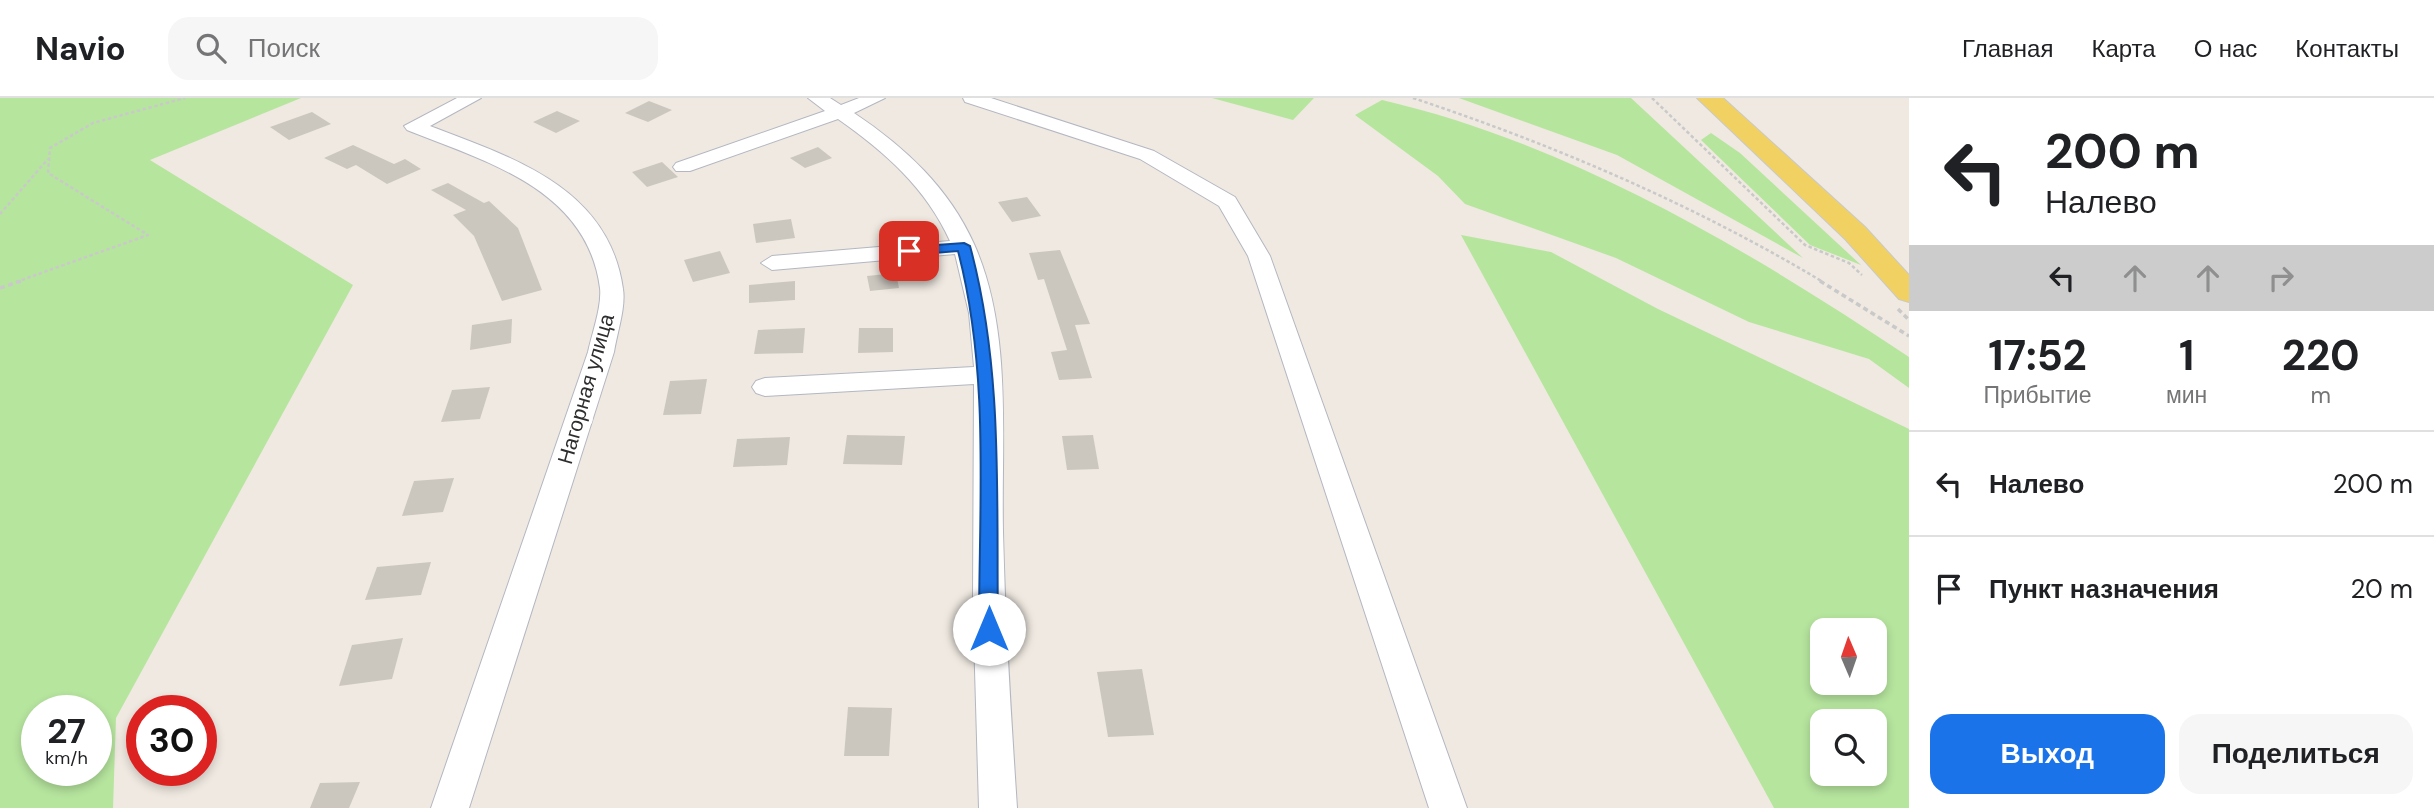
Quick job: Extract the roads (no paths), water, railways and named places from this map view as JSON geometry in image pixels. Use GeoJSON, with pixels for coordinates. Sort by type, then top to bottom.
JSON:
{"type":"FeatureCollection","features":[{"type":"Feature","properties":{"kind":"main road"},"geometry":{"type":"LineString","coordinates":[[1709,98],[1818,197],[1899,297]]}},
{"type":"Feature","properties":{"kind":"street","name":"Нагорная улица"},"geometry":{"type":"LineString","coordinates":[[450,808],[519,607],[601,352],[612,290],[596,239],[567,201],[518,167],[414,126],[472,98]]}},
{"type":"Feature","properties":{"kind":"street"},"geometry":{"type":"LineString","coordinates":[[683,167],[783,134],[828,104],[876,98]]}},
{"type":"Feature","properties":{"kind":"street"},"geometry":{"type":"LineString","coordinates":[[972,98],[1147,155],[1227,202],[1259,256],[1448,808]]}},
{"type":"Feature","properties":{"kind":"street"},"geometry":{"type":"LineString","coordinates":[[828,104],[900,155],[938,198],[964,246],[978,300],[986,374],[989,629],[998,808]]}},
{"type":"Feature","properties":{"kind":"street"},"geometry":{"type":"LineString","coordinates":[[783,134],[799,147]]}},
{"type":"Feature","properties":{"kind":"street"},"geometry":{"type":"LineString","coordinates":[[772,262],[964,246]]}},
{"type":"Feature","properties":{"kind":"street"},"geometry":{"type":"LineString","coordinates":[[765,387],[986,374]]}}]}
